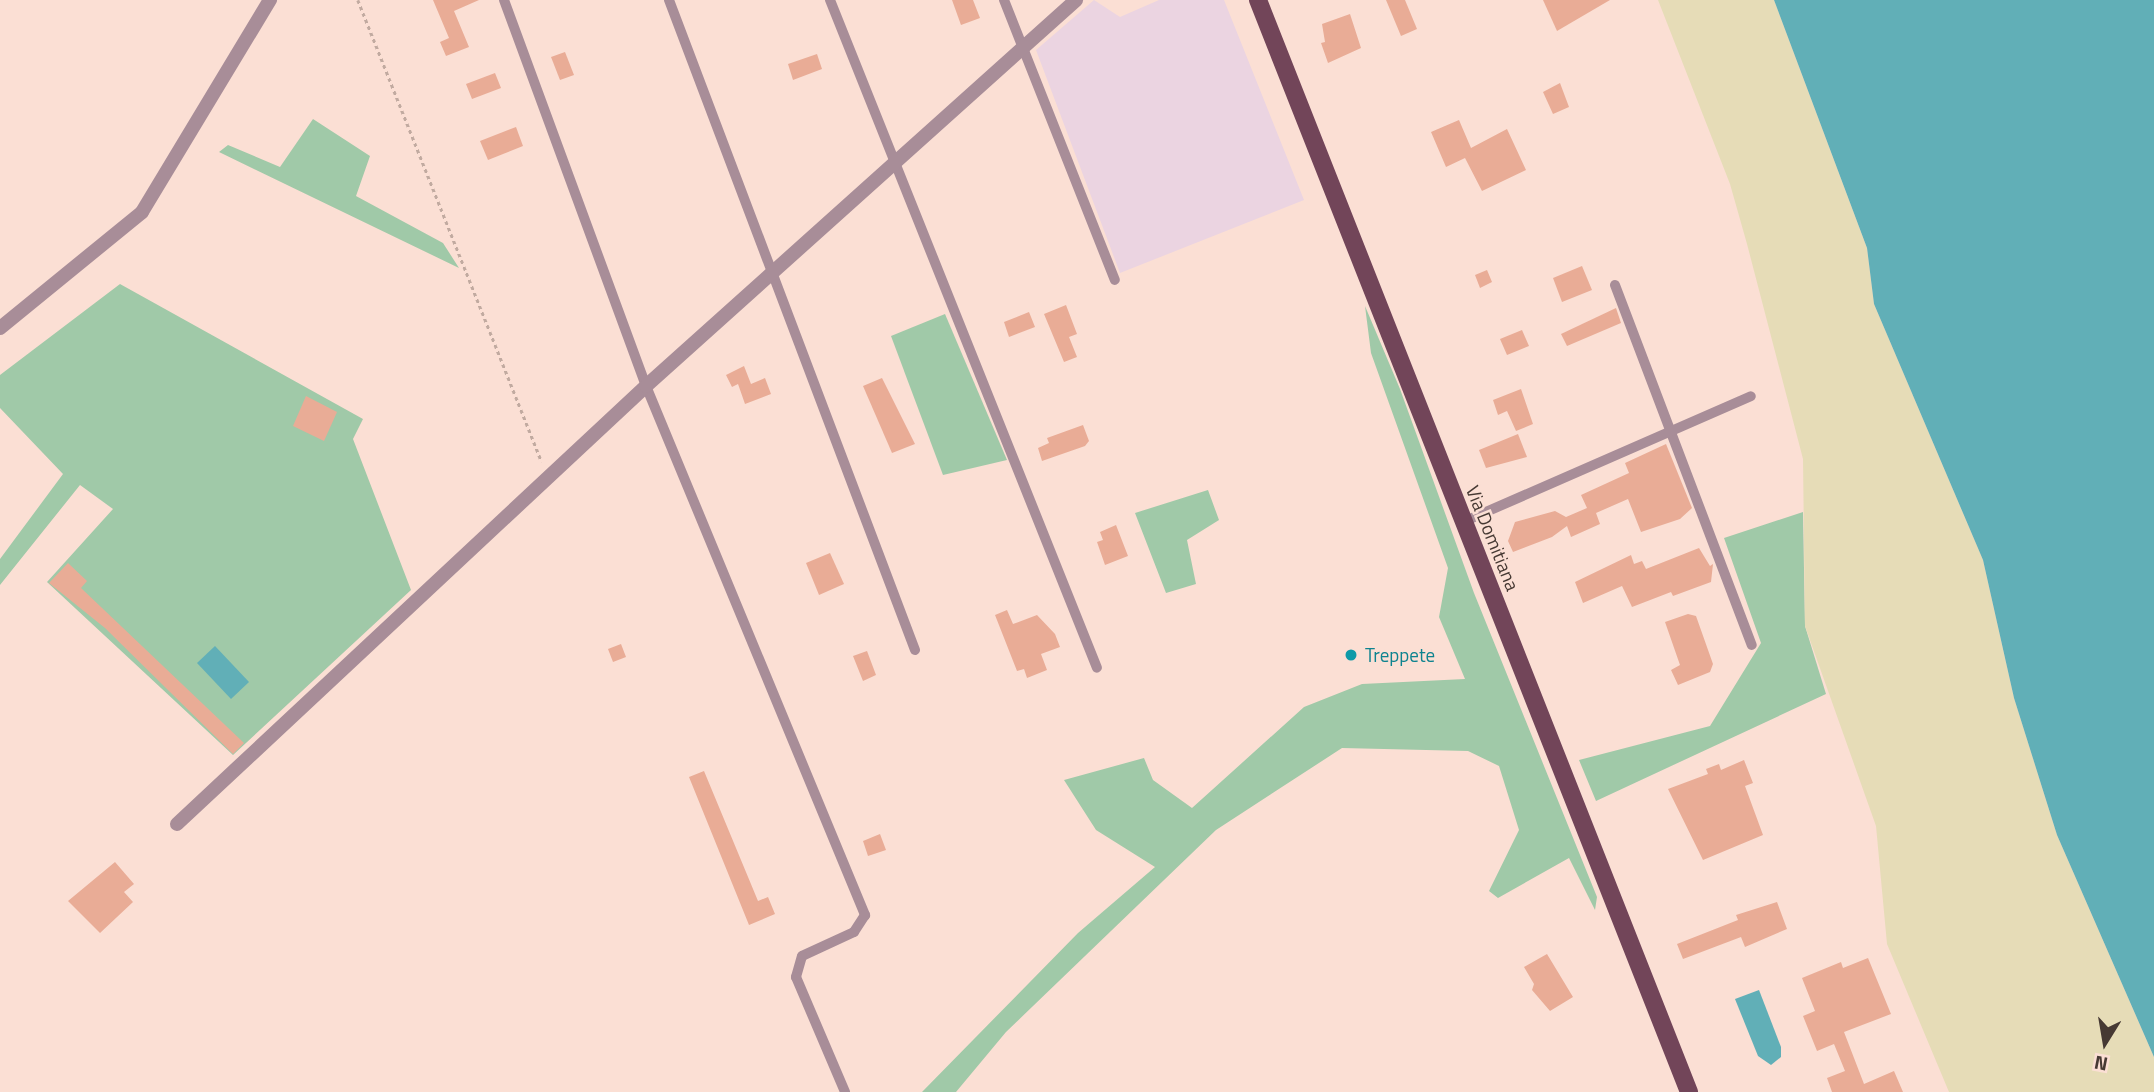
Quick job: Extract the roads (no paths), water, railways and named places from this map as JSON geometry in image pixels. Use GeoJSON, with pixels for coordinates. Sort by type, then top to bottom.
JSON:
{"type":"FeatureCollection","features":[{"type":"Feature","properties":{"kind":"main road","name":"Via Domitiana"},"geometry":{"type":"LineString","coordinates":[[1258,0],[1689,1092]]}},
{"type":"Feature","properties":{"kind":"street"},"geometry":{"type":"LineString","coordinates":[[0,328],[142,212],[270,0]]}},
{"type":"Feature","properties":{"kind":"street"},"geometry":{"type":"LineString","coordinates":[[177,824],[646,386],[1076,0]]}},
{"type":"Feature","properties":{"kind":"lane"},"geometry":{"type":"LineString","coordinates":[[504,0],[646,386],[865,915],[854,932],[802,956],[796,977],[845,1092]]}},
{"type":"Feature","properties":{"kind":"lane"},"geometry":{"type":"LineString","coordinates":[[669,0],[915,650]]}},
{"type":"Feature","properties":{"kind":"lane"},"geometry":{"type":"LineString","coordinates":[[830,0],[1097,668]]}},
{"type":"Feature","properties":{"kind":"lane"},"geometry":{"type":"LineString","coordinates":[[1004,0],[1115,280]]}},
{"type":"Feature","properties":{"kind":"lane"},"geometry":{"type":"LineString","coordinates":[[1615,285],[1668,432],[1752,645]]}},
{"type":"Feature","properties":{"kind":"lane"},"geometry":{"type":"LineString","coordinates":[[1463,522],[1751,396]]}},
{"type":"Feature","properties":{"kind":"water"},"geometry":{"type":"Polygon","coordinates":[[[1774,0],[2154,0],[2154,1057],[2057,835],[2014,698],[1983,560],[1874,304],[1867,248],[1774,0]]]}},
{"type":"Feature","properties":{"kind":"water"},"geometry":{"type":"Polygon","coordinates":[[[215,646],[249,682],[231,699],[197,663],[215,646]]]}},
{"type":"Feature","properties":{"kind":"water"},"geometry":{"type":"Polygon","coordinates":[[[1759,990],[1781,1047],[1781,1057],[1771,1065],[1758,1056],[1735,999],[1759,990]]]}},
{"type":"Feature","properties":{"kind":"place","name":"Treppete"},"geometry":{"type":"Point","coordinates":[1351,655]}}]}
